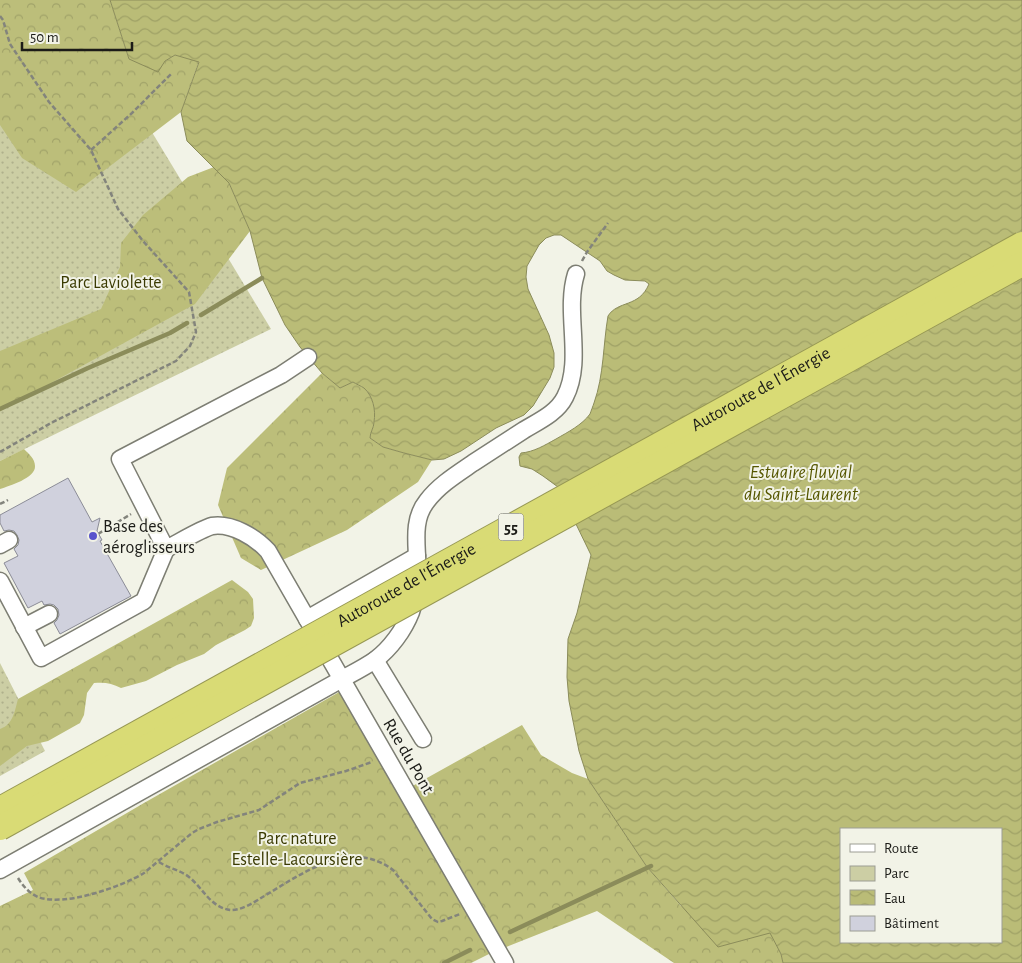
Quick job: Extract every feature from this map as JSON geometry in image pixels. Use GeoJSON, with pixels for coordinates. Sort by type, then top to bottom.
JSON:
{"type":"FeatureCollection","features":[{"type":"Feature","properties":{"kind":"highway","name":"Autoroute de l'Énergie"},"geometry":{"type":"LineString","coordinates":[[0,809],[1022,244]]}},
{"type":"Feature","properties":{"kind":"highway","name":"Autoroute de l'Énergie"},"geometry":{"type":"LineString","coordinates":[[0,828],[1022,264]]}},
{"type":"Feature","properties":{"kind":"street"},"geometry":{"type":"LineString","coordinates":[[0,870],[342,679],[374,660],[388,649],[412,611],[416,583],[417,523],[420,512],[426,502],[436,491],[466,468],[554,411],[564,400],[569,387],[573,362],[572,293],[576,274]]}},
{"type":"Feature","properties":{"kind":"street"},"geometry":{"type":"LineString","coordinates":[[7,586],[24,627],[41,658],[144,601],[166,549],[120,460],[281,375],[308,357]]}},
{"type":"Feature","properties":{"kind":"street","name":"Rue du Pont"},"geometry":{"type":"LineString","coordinates":[[166,549],[207,528],[222,526],[245,533],[261,543],[268,551],[505,963]]}},
{"type":"Feature","properties":{"kind":"street"},"geometry":{"type":"LineString","coordinates":[[308,619],[417,556]]}},
{"type":"Feature","properties":{"kind":"street"},"geometry":{"type":"LineString","coordinates":[[24,627],[49,614]]}},
{"type":"Feature","properties":{"kind":"street"},"geometry":{"type":"LineString","coordinates":[[374,660],[423,739]]}},
{"type":"Feature","properties":{"kind":"path"},"geometry":{"type":"LineString","coordinates":[[0,16],[10,44],[49,102],[91,150],[118,208],[143,241],[189,292],[196,332],[190,346],[176,360],[51,423],[0,452]]}},
{"type":"Feature","properties":{"kind":"path"},"geometry":{"type":"LineString","coordinates":[[91,150],[172,73]]}},
{"type":"Feature","properties":{"kind":"path"},"geometry":{"type":"LineString","coordinates":[[587,252],[608,223]]}},
{"type":"Feature","properties":{"kind":"path"},"geometry":{"type":"LineString","coordinates":[[0,504],[8,500]]}},
{"type":"Feature","properties":{"kind":"path"},"geometry":{"type":"LineString","coordinates":[[98,534],[144,506]]}},
{"type":"Feature","properties":{"kind":"path"},"geometry":{"type":"LineString","coordinates":[[18,876],[26,889],[36,896],[69,899],[97,892],[135,878],[159,862],[192,833],[207,825],[259,810],[294,786],[307,781],[374,762]]}},
{"type":"Feature","properties":{"kind":"path"},"geometry":{"type":"LineString","coordinates":[[159,862],[190,877],[215,904],[234,910],[256,901],[292,879],[324,863],[338,859],[360,857],[378,861],[393,870],[435,921],[442,922],[466,910]]}},
{"type":"Feature","properties":{"kind":"green space","name":"Parc Laviolette"},"geometry":{"type":"Polygon","coordinates":[[[0,0],[72,0],[271,329],[0,461],[0,0]]]}},
{"type":"Feature","properties":{"kind":"green space"},"geometry":{"type":"Polygon","coordinates":[[[0,0],[110,0],[129,59],[165,61],[175,55],[199,61],[181,112],[76,192],[22,158],[0,125],[0,0]]]}},
{"type":"Feature","properties":{"kind":"green space"},"geometry":{"type":"Polygon","coordinates":[[[214,167],[229,183],[250,231],[195,304],[0,411],[0,351],[101,309],[120,267],[121,243],[143,215],[188,177],[214,167]]]}},
{"type":"Feature","properties":{"kind":"green space"},"geometry":{"type":"Polygon","coordinates":[[[322,373],[340,388],[353,382],[367,391],[372,399],[375,413],[370,438],[383,447],[432,460],[418,482],[347,530],[261,570],[241,558],[218,505],[227,468],[322,373]]]}},
{"type":"Feature","properties":{"kind":"green space"},"geometry":{"type":"Polygon","coordinates":[[[24,449],[34,461],[34,470],[27,478],[0,489],[0,461],[24,449]]]}},
{"type":"Feature","properties":{"kind":"green space"},"geometry":{"type":"Polygon","coordinates":[[[232,580],[248,592],[253,599],[254,618],[251,626],[216,645],[204,654],[146,681],[121,688],[108,683],[94,683],[87,693],[84,715],[80,723],[48,741],[27,746],[0,766],[0,729],[11,721],[18,699],[232,580]]]}},
{"type":"Feature","properties":{"kind":"green space"},"geometry":{"type":"Polygon","coordinates":[[[0,663],[45,751],[0,776],[0,663]]]}},
{"type":"Feature","properties":{"kind":"green space","name":"Parc nature Estelle-Lacoursière"},"geometry":{"type":"Polygon","coordinates":[[[341,691],[400,793],[522,725],[541,755],[572,773],[588,779],[647,867],[681,906],[771,933],[783,963],[674,963],[597,911],[491,953],[471,963],[0,963],[0,906],[33,890],[24,873],[341,691]]]}},
{"type":"Feature","properties":{"kind":"water","name":"Estuaire fluvial du Saint-Laurent"},"geometry":{"type":"Polygon","coordinates":[[[110,0],[1022,0],[1022,963],[783,963],[781,954],[770,933],[718,947],[647,867],[588,779],[579,751],[569,701],[567,677],[568,639],[577,613],[591,555],[558,487],[532,469],[520,466],[519,457],[521,453],[539,448],[570,431],[583,422],[590,414],[600,382],[608,316],[617,308],[640,297],[649,284],[645,281],[625,280],[614,275],[607,271],[600,261],[561,235],[546,238],[539,245],[527,266],[526,277],[528,289],[549,335],[554,353],[554,367],[550,378],[533,406],[524,415],[496,428],[461,451],[444,459],[432,460],[383,447],[370,438],[375,413],[370,395],[364,388],[353,382],[340,388],[322,373],[300,347],[285,325],[262,278],[250,231],[229,183],[187,141],[181,112],[199,62],[175,55],[165,61],[158,72],[129,59],[110,0]]]}},
{"type":"Feature","properties":{"kind":"building"},"geometry":{"type":"Polygon","coordinates":[[[68,478],[92,522],[100,518],[97,531],[102,540],[100,541],[131,596],[60,634],[54,623],[59,615],[58,609],[54,605],[44,605],[42,601],[28,608],[4,563],[18,556],[14,549],[18,545],[19,540],[14,531],[4,531],[0,523],[0,515],[68,478]]]}},
{"type":"Feature","properties":{"kind":"waterway"},"geometry":{"type":"LineString","coordinates":[[201,315],[262,278]]}},
{"type":"Feature","properties":{"kind":"waterway"},"geometry":{"type":"LineString","coordinates":[[0,409],[88,368],[170,333],[187,323]]}},
{"type":"Feature","properties":{"kind":"waterway"},"geometry":{"type":"LineString","coordinates":[[510,932],[651,866]]}},
{"type":"Feature","properties":{"kind":"waterway"},"geometry":{"type":"LineString","coordinates":[[444,963],[470,950]]}},
{"type":"Feature","properties":{"kind":"place","name":"Base des aéroglisseurs"},"geometry":{"type":"Point","coordinates":[93,536]}}]}
